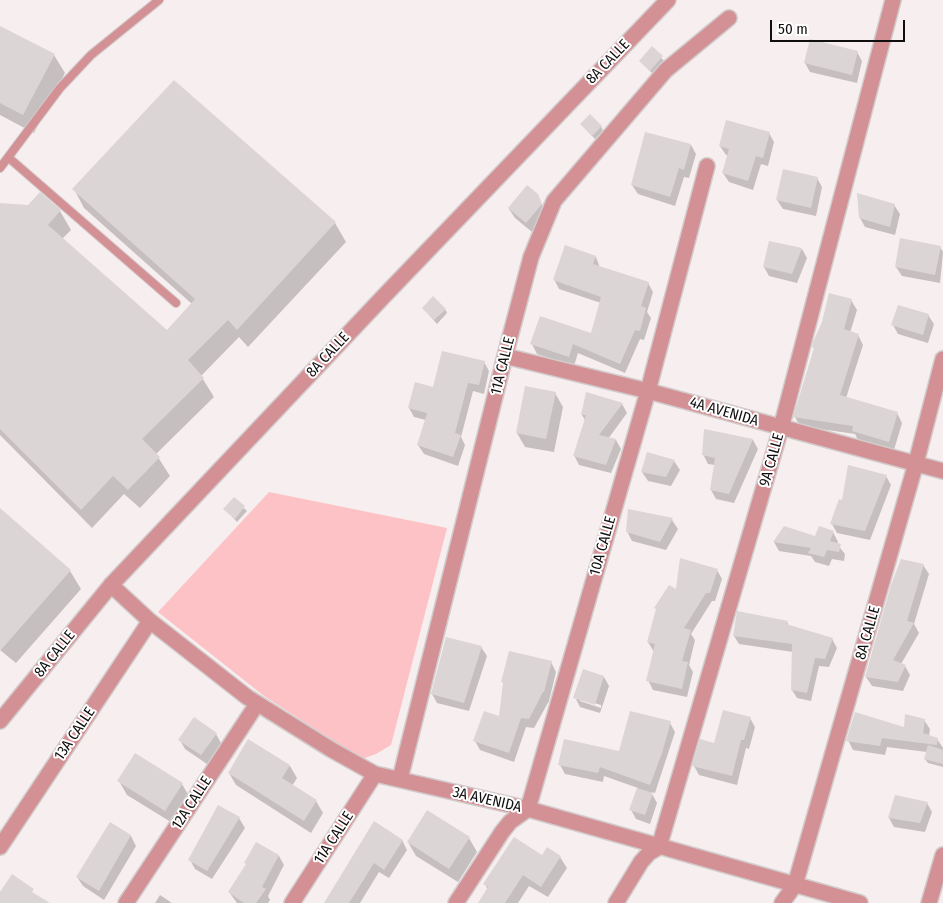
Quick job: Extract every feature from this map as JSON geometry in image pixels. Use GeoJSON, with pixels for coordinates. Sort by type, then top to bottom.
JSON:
{"type":"FeatureCollection","features":[{"type":"Feature","properties":{"kind":"street","name":"8A CALLE"},"geometry":{"type":"LineString","coordinates":[[0,721],[111,585],[384,296],[668,0]]}},
{"type":"Feature","properties":{"kind":"street","name":"9A CALLE"},"geometry":{"type":"LineString","coordinates":[[659,847],[781,428],[892,0]]}},
{"type":"Feature","properties":{"kind":"street","name":"11A CALLE"},"geometry":{"type":"LineString","coordinates":[[400,779],[505,356],[532,257],[554,201],[666,70],[729,18]]}},
{"type":"Feature","properties":{"kind":"street","name":"10A CALLE"},"geometry":{"type":"LineString","coordinates":[[528,810],[648,390],[707,166]]}},
{"type":"Feature","properties":{"kind":"street","name":"4A AVENIDA"},"geometry":{"type":"LineString","coordinates":[[505,356],[648,390],[943,471]]}},
{"type":"Feature","properties":{"kind":"street","name":"8A CALLE"},"geometry":{"type":"LineString","coordinates":[[782,903],[795,885],[916,464],[943,359]]}},
{"type":"Feature","properties":{"kind":"street","name":"3A AVENIDA"},"geometry":{"type":"LineString","coordinates":[[111,585],[150,621],[257,704],[332,750],[376,774],[528,810],[860,903]]}},
{"type":"Feature","properties":{"kind":"street","name":"13A CALLE"},"geometry":{"type":"LineString","coordinates":[[0,847],[150,621]]}},
{"type":"Feature","properties":{"kind":"street","name":"12A CALLE"},"geometry":{"type":"LineString","coordinates":[[126,903],[257,704]]}},
{"type":"Feature","properties":{"kind":"street","name":"11A CALLE"},"geometry":{"type":"LineString","coordinates":[[292,903],[376,774]]}},
{"type":"Feature","properties":{"kind":"street"},"geometry":{"type":"LineString","coordinates":[[456,903],[502,832],[510,822],[528,810]]}},
{"type":"Feature","properties":{"kind":"street"},"geometry":{"type":"LineString","coordinates":[[616,903],[642,862],[649,853],[659,847]]}},
{"type":"Feature","properties":{"kind":"street"},"geometry":{"type":"LineString","coordinates":[[929,903],[943,855]]}},
{"type":"Feature","properties":{"kind":"lane"},"geometry":{"type":"LineString","coordinates":[[0,168],[60,88],[91,55],[159,0]]}},
{"type":"Feature","properties":{"kind":"lane"},"geometry":{"type":"LineString","coordinates":[[9,158],[176,302]]}},
{"type":"Feature","properties":{"kind":"shaded area"},"geometry":{"type":"Polygon","coordinates":[[[269,492],[447,528],[391,745],[376,754],[362,759],[264,696],[158,612],[269,492]]]}},
{"type":"Feature","properties":{"kind":"building"},"geometry":{"type":"Polygon","coordinates":[[[0,26],[55,54],[23,115],[0,103],[0,26]]]}},
{"type":"Feature","properties":{"kind":"building"},"geometry":{"type":"Polygon","coordinates":[[[810,39],[858,51],[852,75],[804,63],[810,39]]]}},
{"type":"Feature","properties":{"kind":"building"},"geometry":{"type":"Polygon","coordinates":[[[652,46],[663,56],[650,71],[639,61],[652,46]]]}},
{"type":"Feature","properties":{"kind":"building"},"geometry":{"type":"Polygon","coordinates":[[[174,80],[336,222],[237,330],[228,320],[188,360],[204,378],[142,439],[160,457],[128,490],[113,476],[81,510],[0,429],[0,203],[28,205],[40,192],[61,210],[48,225],[167,330],[195,299],[72,189],[174,80]]]}},
{"type":"Feature","properties":{"kind":"building"},"geometry":{"type":"Polygon","coordinates":[[[590,114],[602,126],[592,136],[580,124],[590,114]]]}},
{"type":"Feature","properties":{"kind":"building"},"geometry":{"type":"Polygon","coordinates":[[[726,120],[770,132],[763,158],[756,156],[748,181],[722,173],[729,149],[719,146],[726,120]]]}},
{"type":"Feature","properties":{"kind":"building"},"geometry":{"type":"Polygon","coordinates":[[[645,132],[691,144],[684,170],[679,168],[670,197],[631,185],[645,132]]]}},
{"type":"Feature","properties":{"kind":"building"},"geometry":{"type":"Polygon","coordinates":[[[783,169],[818,177],[811,208],[776,200],[783,169]]]}},
{"type":"Feature","properties":{"kind":"building"},"geometry":{"type":"Polygon","coordinates":[[[527,185],[538,194],[542,204],[526,223],[508,208],[527,185]]]}},
{"type":"Feature","properties":{"kind":"building"},"geometry":{"type":"Polygon","coordinates":[[[857,193],[895,204],[890,227],[859,218],[857,193]]]}},
{"type":"Feature","properties":{"kind":"building"},"geometry":{"type":"Polygon","coordinates":[[[900,238],[941,246],[935,275],[895,267],[900,238]]]}},
{"type":"Feature","properties":{"kind":"building"},"geometry":{"type":"Polygon","coordinates":[[[769,241],[802,248],[792,274],[763,267],[769,241]]]}},
{"type":"Feature","properties":{"kind":"building"},"geometry":{"type":"Polygon","coordinates":[[[565,245],[596,256],[593,264],[649,282],[641,306],[646,308],[640,331],[635,330],[620,364],[573,344],[569,357],[530,344],[540,316],[591,333],[601,297],[553,280],[565,245]]]}},
{"type":"Feature","properties":{"kind":"building"},"geometry":{"type":"Polygon","coordinates":[[[829,293],[852,299],[844,329],[859,334],[840,395],[898,412],[889,442],[852,431],[853,426],[793,417],[814,348],[812,347],[813,342],[822,322],[829,293]]]}},
{"type":"Feature","properties":{"kind":"building"},"geometry":{"type":"Polygon","coordinates":[[[433,296],[446,309],[434,320],[422,308],[433,296]]]}},
{"type":"Feature","properties":{"kind":"building"},"geometry":{"type":"Polygon","coordinates":[[[898,305],[929,314],[923,335],[891,325],[898,305]]]}},
{"type":"Feature","properties":{"kind":"building"},"geometry":{"type":"Polygon","coordinates":[[[442,351],[485,361],[479,385],[468,383],[455,433],[461,435],[453,457],[417,445],[427,413],[408,408],[415,382],[433,387],[442,351]]]}},
{"type":"Feature","properties":{"kind":"building"},"geometry":{"type":"Polygon","coordinates":[[[525,386],[556,392],[546,439],[516,433],[525,386]]]}},
{"type":"Feature","properties":{"kind":"building"},"geometry":{"type":"Polygon","coordinates":[[[586,392],[623,403],[599,435],[616,439],[606,465],[573,456],[586,415],[581,415],[586,392]]]}},
{"type":"Feature","properties":{"kind":"building"},"geometry":{"type":"Polygon","coordinates":[[[704,429],[753,439],[729,494],[710,490],[715,458],[702,455],[704,429]]]}},
{"type":"Feature","properties":{"kind":"building"},"geometry":{"type":"Polygon","coordinates":[[[647,452],[675,460],[666,477],[641,472],[647,452]]]}},
{"type":"Feature","properties":{"kind":"building"},"geometry":{"type":"Polygon","coordinates":[[[848,465],[887,475],[865,531],[830,524],[839,499],[842,500],[848,465]]]}},
{"type":"Feature","properties":{"kind":"building"},"geometry":{"type":"Polygon","coordinates":[[[234,497],[245,506],[235,519],[223,509],[234,497]]]}},
{"type":"Feature","properties":{"kind":"building"},"geometry":{"type":"Polygon","coordinates":[[[0,508],[71,570],[0,651],[0,508]]]}},
{"type":"Feature","properties":{"kind":"building"},"geometry":{"type":"Polygon","coordinates":[[[628,509],[673,518],[660,542],[626,532],[628,509]]]}},
{"type":"Feature","properties":{"kind":"building"},"geometry":{"type":"Polygon","coordinates":[[[784,526],[815,536],[819,526],[834,531],[830,541],[841,544],[839,552],[827,550],[824,557],[808,553],[811,548],[773,542],[784,526]]]}},
{"type":"Feature","properties":{"kind":"building"},"geometry":{"type":"Polygon","coordinates":[[[680,558],[718,569],[710,593],[706,593],[684,628],[691,630],[682,661],[688,662],[682,689],[646,681],[655,644],[647,642],[656,609],[654,608],[669,585],[676,589],[680,558]]]}},
{"type":"Feature","properties":{"kind":"building"},"geometry":{"type":"Polygon","coordinates":[[[901,559],[924,564],[907,621],[914,623],[893,660],[906,665],[898,682],[865,677],[891,585],[901,559]]]}},
{"type":"Feature","properties":{"kind":"building"},"geometry":{"type":"Polygon","coordinates":[[[737,611],[788,621],[786,624],[833,638],[825,659],[815,658],[807,693],[791,690],[792,644],[733,636],[737,611]]]}},
{"type":"Feature","properties":{"kind":"building"},"geometry":{"type":"Polygon","coordinates":[[[446,637],[482,646],[464,703],[431,694],[446,637]]]}},
{"type":"Feature","properties":{"kind":"building"},"geometry":{"type":"Polygon","coordinates":[[[509,651],[552,661],[544,692],[529,719],[521,718],[509,753],[473,741],[484,711],[499,716],[503,683],[501,682],[509,651]]]}},
{"type":"Feature","properties":{"kind":"building"},"geometry":{"type":"Polygon","coordinates":[[[583,669],[604,676],[595,705],[573,698],[583,669]]]}},
{"type":"Feature","properties":{"kind":"building"},"geometry":{"type":"Polygon","coordinates":[[[723,710],[751,717],[744,740],[741,740],[732,776],[692,766],[700,739],[714,743],[723,710]]]}},
{"type":"Feature","properties":{"kind":"building"},"geometry":{"type":"Polygon","coordinates":[[[630,711],[671,721],[650,785],[600,767],[598,773],[558,765],[564,739],[619,751],[630,711]]]}},
{"type":"Feature","properties":{"kind":"building"},"geometry":{"type":"Polygon","coordinates":[[[855,712],[904,727],[905,714],[925,719],[923,733],[938,738],[937,745],[882,738],[880,746],[846,741],[855,712]]]}},
{"type":"Feature","properties":{"kind":"building"},"geometry":{"type":"Polygon","coordinates":[[[194,717],[217,733],[201,755],[178,740],[194,717]]]}},
{"type":"Feature","properties":{"kind":"building"},"geometry":{"type":"Polygon","coordinates":[[[248,739],[290,765],[282,778],[317,800],[304,821],[228,773],[248,739]]]}},
{"type":"Feature","properties":{"kind":"building"},"geometry":{"type":"Polygon","coordinates":[[[928,745],[943,750],[943,764],[924,759],[928,745]]]}},
{"type":"Feature","properties":{"kind":"building"},"geometry":{"type":"Polygon","coordinates":[[[135,753],[183,783],[165,811],[117,781],[135,753]]]}},
{"type":"Feature","properties":{"kind":"building"},"geometry":{"type":"Polygon","coordinates":[[[637,788],[653,793],[645,815],[629,810],[637,788]]]}},
{"type":"Feature","properties":{"kind":"building"},"geometry":{"type":"Polygon","coordinates":[[[895,795],[928,802],[920,823],[888,818],[895,795]]]}},
{"type":"Feature","properties":{"kind":"building"},"geometry":{"type":"Polygon","coordinates":[[[218,805],[240,817],[207,871],[188,860],[218,805]]]}},
{"type":"Feature","properties":{"kind":"building"},"geometry":{"type":"Polygon","coordinates":[[[427,810],[470,837],[449,869],[407,842],[427,810]]]}},
{"type":"Feature","properties":{"kind":"building"},"geometry":{"type":"Polygon","coordinates":[[[374,821],[403,840],[384,870],[374,863],[349,903],[324,903],[374,821]]]}},
{"type":"Feature","properties":{"kind":"building"},"geometry":{"type":"Polygon","coordinates":[[[110,822],[131,835],[99,891],[76,877],[110,822]]]}},
{"type":"Feature","properties":{"kind":"building"},"geometry":{"type":"Polygon","coordinates":[[[514,837],[542,855],[547,847],[561,856],[541,887],[523,875],[505,903],[478,903],[488,887],[483,884],[514,837]]]}},
{"type":"Feature","properties":{"kind":"building"},"geometry":{"type":"Polygon","coordinates":[[[256,842],[279,855],[262,887],[266,889],[256,903],[244,903],[228,892],[246,864],[244,863],[256,842]]]}},
{"type":"Feature","properties":{"kind":"building"},"geometry":{"type":"Polygon","coordinates":[[[12,874],[34,889],[32,892],[50,903],[0,903],[0,892],[12,874]]]}}]}
